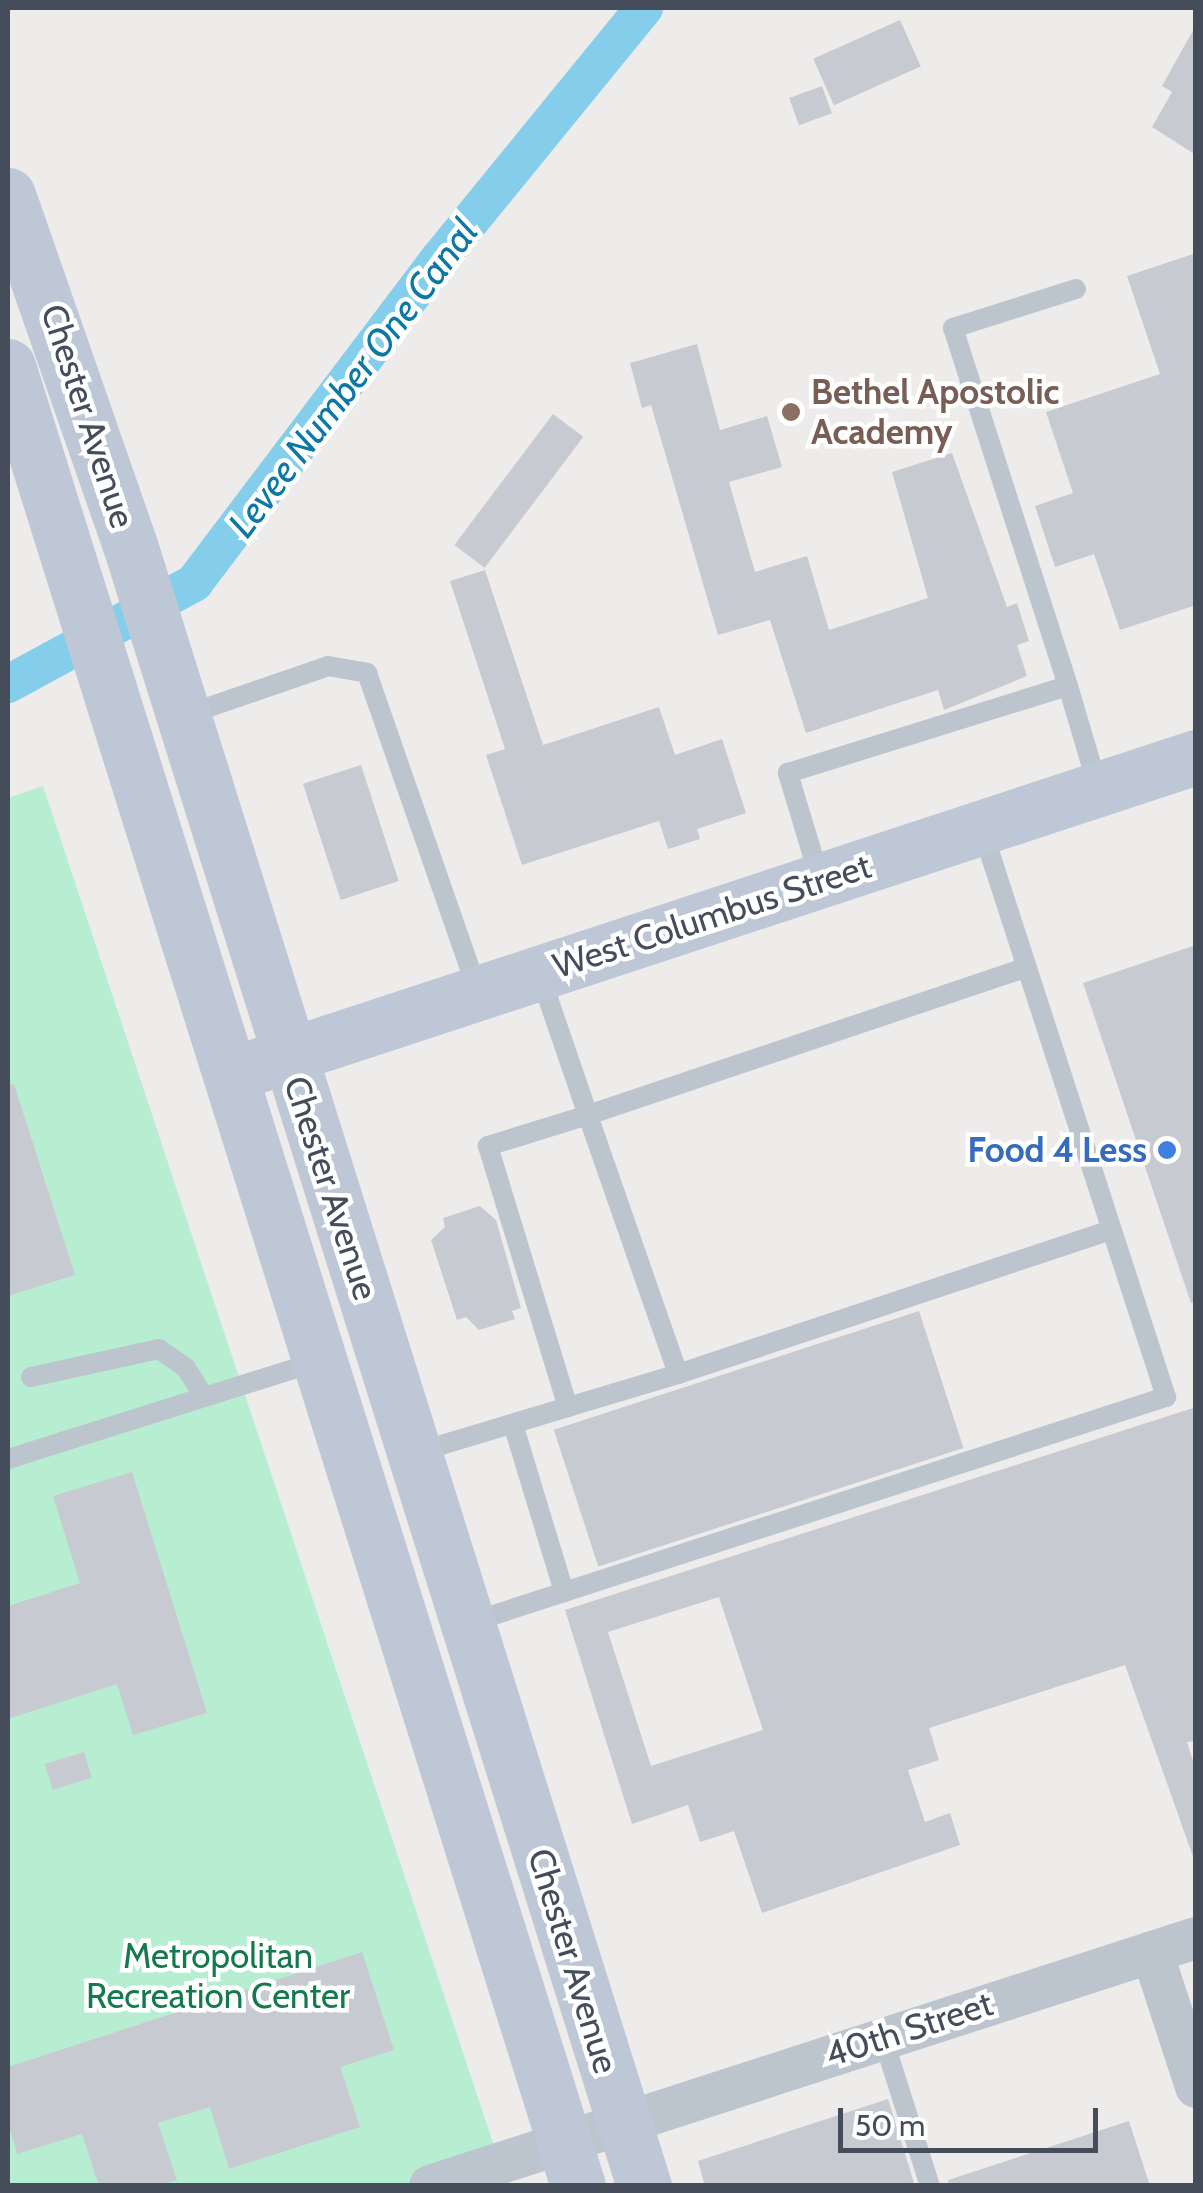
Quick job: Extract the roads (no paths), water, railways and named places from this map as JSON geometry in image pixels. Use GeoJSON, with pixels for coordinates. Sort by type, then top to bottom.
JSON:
{"type":"FeatureCollection","features":[{"type":"Feature","properties":{"kind":"main road","name":"Chester Avenue"},"geometry":{"type":"LineString","coordinates":[[8,195],[130,545],[644,2186]]}},
{"type":"Feature","properties":{"kind":"main road","name":"Chester Avenue"},"geometry":{"type":"LineString","coordinates":[[8,366],[570,2163]]}},
{"type":"Feature","properties":{"kind":"main road","name":"West Columbus Street"},"geometry":{"type":"LineString","coordinates":[[229,1074],[1196,756]]}},
{"type":"Feature","properties":{"kind":"street","name":"40th Street"},"geometry":{"type":"LineString","coordinates":[[430,2186],[570,2163],[622,2121],[1196,1938]]}},
{"type":"Feature","properties":{"kind":"street"},"geometry":{"type":"LineString","coordinates":[[1152,1952],[1196,2087]]}},
{"type":"Feature","properties":{"kind":"lane"},"geometry":{"type":"LineString","coordinates":[[1076,289],[952,328],[1098,789]]}},
{"type":"Feature","properties":{"kind":"lane"},"geometry":{"type":"LineString","coordinates":[[179,710],[328,666],[367,673],[479,993]]}},
{"type":"Feature","properties":{"kind":"lane"},"geometry":{"type":"LineString","coordinates":[[820,880],[788,772],[1068,686]]}},
{"type":"Feature","properties":{"kind":"lane"},"geometry":{"type":"LineString","coordinates":[[469,1623],[1166,1397],[981,827]]}},
{"type":"Feature","properties":{"kind":"lane"},"geometry":{"type":"LineString","coordinates":[[568,1407],[488,1146],[1027,967]]}},
{"type":"Feature","properties":{"kind":"lane"},"geometry":{"type":"LineString","coordinates":[[539,973],[678,1374]]}},
{"type":"Feature","properties":{"kind":"lane"},"geometry":{"type":"LineString","coordinates":[[416,1452],[678,1374],[1112,1230]]}},
{"type":"Feature","properties":{"kind":"lane"},"geometry":{"type":"LineString","coordinates":[[31,1376],[159,1350],[186,1368],[204,1397]]}},
{"type":"Feature","properties":{"kind":"lane"},"geometry":{"type":"LineString","coordinates":[[8,1459],[321,1360]]}},
{"type":"Feature","properties":{"kind":"lane"},"geometry":{"type":"LineString","coordinates":[[513,1424],[564,1592]]}},
{"type":"Feature","properties":{"kind":"lane"},"geometry":{"type":"LineString","coordinates":[[883,2038],[930,2186]]}},
{"type":"Feature","properties":{"kind":"waterway","name":"Levee Number One Canal"},"geometry":{"type":"LineString","coordinates":[[8,684],[194,583],[440,258],[644,8]]}},
{"type":"Feature","properties":{"kind":"place","name":"Bethel Apostolic Academy"},"geometry":{"type":"Point","coordinates":[791,412]}},
{"type":"Feature","properties":{"kind":"place","name":"Food 4 Less"},"geometry":{"type":"Point","coordinates":[1167,1150]}},
{"type":"Feature","properties":{"kind":"park label","name":"Metropolitan Recreation Center"},"geometry":{"type":"Point","coordinates":[218,1976]}}]}
